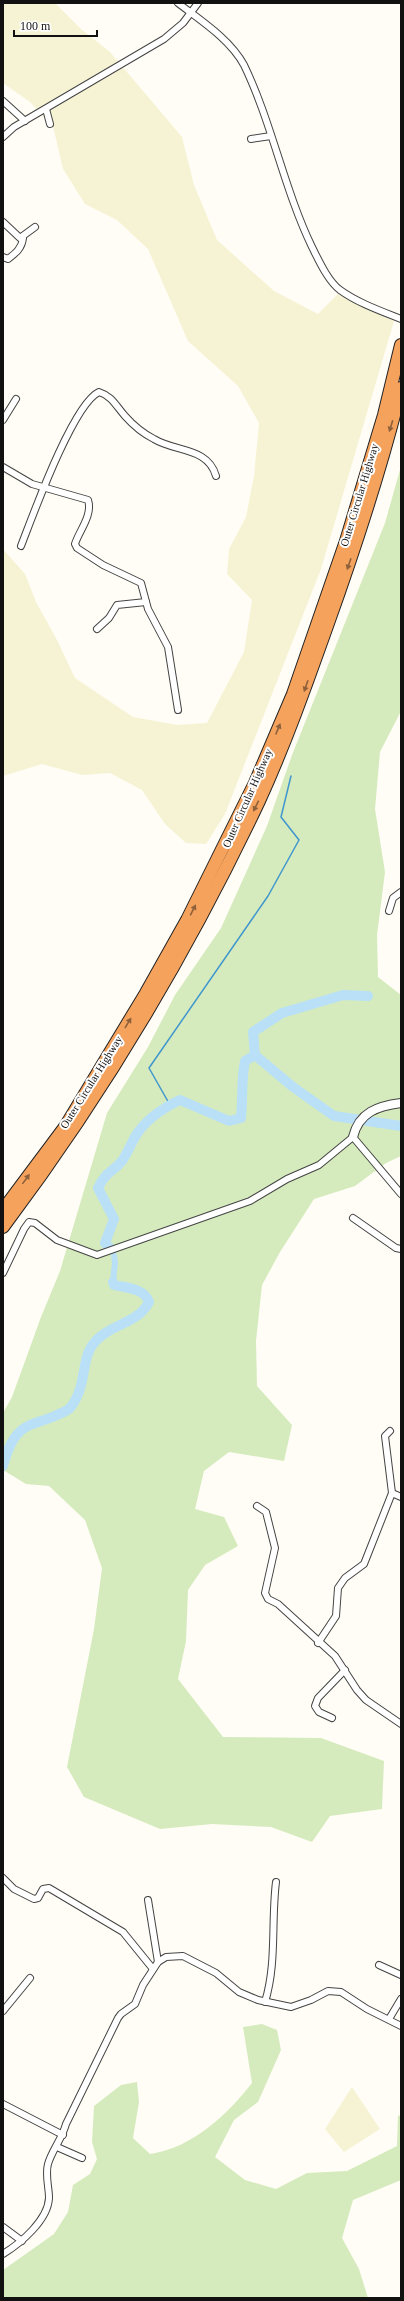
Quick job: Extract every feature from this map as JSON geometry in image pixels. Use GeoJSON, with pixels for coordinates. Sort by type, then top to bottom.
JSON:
{"type":"FeatureCollection","features":[{"type":"Feature","properties":{"kind":"highway","name":"Outer Circular Highway"},"geometry":{"type":"LineString","coordinates":[[3,1210],[64,1127],[146,993],[187,920],[252,790],[293,694],[346,541],[384,414],[401,345]]}},
{"type":"Feature","properties":{"kind":"highway","name":"Outer Circular Highway"},"geometry":{"type":"LineString","coordinates":[[3,1227],[73,1132],[96,1095],[196,926],[260,798],[302,697],[355,547],[401,388]]}},
{"type":"Feature","properties":{"kind":"street"},"geometry":{"type":"LineString","coordinates":[[178,3],[226,42],[243,64],[271,136],[301,223],[321,266],[339,290],[401,319]]}},
{"type":"Feature","properties":{"kind":"street"},"geometry":{"type":"LineString","coordinates":[[3,137],[25,121],[164,39],[183,23],[198,3]]}},
{"type":"Feature","properties":{"kind":"street"},"geometry":{"type":"LineString","coordinates":[[3,101],[25,121]]}},
{"type":"Feature","properties":{"kind":"street"},"geometry":{"type":"LineString","coordinates":[[46,109],[50,124]]}},
{"type":"Feature","properties":{"kind":"street"},"geometry":{"type":"LineString","coordinates":[[251,139],[271,136]]}},
{"type":"Feature","properties":{"kind":"street"},"geometry":{"type":"LineString","coordinates":[[3,222],[22,238]]}},
{"type":"Feature","properties":{"kind":"street"},"geometry":{"type":"LineString","coordinates":[[3,257],[8,260],[22,246],[22,238],[35,227]]}},
{"type":"Feature","properties":{"kind":"street"},"geometry":{"type":"LineString","coordinates":[[21,546],[44,487],[86,401],[98,392],[110,398],[126,417],[153,439],[191,452],[209,462],[216,476]]}},
{"type":"Feature","properties":{"kind":"street"},"geometry":{"type":"LineString","coordinates":[[3,420],[16,399]]}},
{"type":"Feature","properties":{"kind":"street"},"geometry":{"type":"LineString","coordinates":[[3,467],[26,481],[88,500],[90,505],[88,514],[74,544],[103,564],[141,584],[144,590],[146,602],[168,647],[178,710]]}},
{"type":"Feature","properties":{"kind":"street"},"geometry":{"type":"LineString","coordinates":[[97,629],[109,618],[117,605],[146,602]]}},
{"type":"Feature","properties":{"kind":"street"},"geometry":{"type":"LineString","coordinates":[[389,910],[393,898],[401,892]]}},
{"type":"Feature","properties":{"kind":"street"},"geometry":{"type":"LineString","coordinates":[[3,1273],[24,1229],[29,1222],[34,1223],[57,1240],[97,1255],[250,1201],[287,1179],[324,1162],[353,1134],[368,1111],[381,1105],[401,1102]]}},
{"type":"Feature","properties":{"kind":"street"},"geometry":{"type":"LineString","coordinates":[[353,1134],[401,1194]]}},
{"type":"Feature","properties":{"kind":"street"},"geometry":{"type":"LineString","coordinates":[[353,1218],[396,1248],[401,1249]]}},
{"type":"Feature","properties":{"kind":"street"},"geometry":{"type":"LineString","coordinates":[[318,1643],[336,1616],[338,1588],[345,1578],[364,1564],[392,1493],[385,1436],[390,1431]]}},
{"type":"Feature","properties":{"kind":"street"},"geometry":{"type":"LineString","coordinates":[[392,1493],[401,1497]]}},
{"type":"Feature","properties":{"kind":"street"},"geometry":{"type":"LineString","coordinates":[[258,1506],[266,1512],[275,1548],[266,1588],[268,1599],[278,1604],[318,1643],[335,1656],[357,1690],[366,1700],[401,1724]]}},
{"type":"Feature","properties":{"kind":"street"},"geometry":{"type":"LineString","coordinates":[[332,1718],[319,1712],[316,1706],[318,1698],[345,1670]]}},
{"type":"Feature","properties":{"kind":"street"},"geometry":{"type":"LineString","coordinates":[[3,1878],[14,1889],[34,1899],[38,1898],[43,1889],[49,1888],[123,1932],[153,1969]]}},
{"type":"Feature","properties":{"kind":"street"},"geometry":{"type":"LineString","coordinates":[[265,2002],[271,1979],[274,1949],[274,1903],[276,1882]]}},
{"type":"Feature","properties":{"kind":"street"},"geometry":{"type":"LineString","coordinates":[[148,1900],[158,1962]]}},
{"type":"Feature","properties":{"kind":"street"},"geometry":{"type":"LineString","coordinates":[[3,2254],[22,2241],[37,2223],[48,2204],[47,2168],[75,2106],[118,2018],[135,2004],[153,1969],[158,1962],[166,1957],[183,1956],[216,1973],[239,1992],[265,2002],[291,2006],[311,2000],[328,1991],[341,1992],[367,2009],[390,2019],[401,2026]]}},
{"type":"Feature","properties":{"kind":"street"},"geometry":{"type":"LineString","coordinates":[[379,1965],[401,1975]]}},
{"type":"Feature","properties":{"kind":"street"},"geometry":{"type":"LineString","coordinates":[[3,2011],[30,1978]]}},
{"type":"Feature","properties":{"kind":"street"},"geometry":{"type":"LineString","coordinates":[[390,2019],[401,1999]]}},
{"type":"Feature","properties":{"kind":"street"},"geometry":{"type":"LineString","coordinates":[[3,2104],[63,2135]]}},
{"type":"Feature","properties":{"kind":"street"},"geometry":{"type":"LineString","coordinates":[[57,2147],[82,2158]]}},
{"type":"Feature","properties":{"kind":"street"},"geometry":{"type":"LineString","coordinates":[[3,2227],[22,2241]]}},
{"type":"Feature","properties":{"kind":"shaded area"},"geometry":{"type":"Polygon","coordinates":[[[3,3],[55,3],[81,29],[110,52],[182,137],[194,185],[217,240],[274,291],[318,314],[338,294],[394,321],[321,569],[225,814],[206,844],[186,843],[165,824],[142,790],[110,773],[82,775],[42,764],[3,776],[3,549],[25,574],[36,602],[57,640],[75,678],[133,717],[177,725],[207,723],[244,652],[252,600],[227,574],[229,549],[246,517],[254,476],[259,423],[238,386],[188,341],[148,249],[117,220],[85,204],[63,169],[52,122],[50,124],[30,102],[3,83],[3,3]]]}},
{"type":"Feature","properties":{"kind":"shaded area"},"geometry":{"type":"Polygon","coordinates":[[[352,2087],[380,2129],[344,2152],[325,2129],[352,2087]]]}},
{"type":"Feature","properties":{"kind":"green space"},"geometry":{"type":"Polygon","coordinates":[[[401,466],[401,711],[380,752],[375,809],[385,872],[377,935],[378,977],[401,995],[401,1156],[386,1163],[355,1186],[314,1199],[280,1252],[262,1285],[256,1341],[257,1386],[292,1425],[284,1461],[229,1452],[204,1471],[195,1509],[224,1517],[238,1546],[205,1565],[188,1590],[186,1641],[178,1679],[223,1737],[321,1738],[384,1761],[382,1809],[330,1816],[312,1842],[271,1827],[212,1824],[160,1829],[84,1797],[67,1767],[94,1629],[102,1568],[85,1520],[49,1486],[26,1484],[3,1470],[3,1413],[12,1397],[41,1317],[60,1271],[107,1113],[148,1047],[175,995],[221,928],[267,826],[292,755],[385,523],[401,466]]]}},
{"type":"Feature","properties":{"kind":"green space"},"geometry":{"type":"Polygon","coordinates":[[[262,2024],[277,2030],[281,2050],[258,2102],[234,2120],[215,2157],[245,2180],[276,2189],[307,2173],[347,2171],[397,2146],[398,2116],[401,2115],[401,2180],[353,2200],[342,2238],[359,2269],[368,2298],[3,2298],[3,2270],[54,2234],[68,2212],[73,2185],[90,2174],[97,2159],[92,2142],[94,2106],[121,2085],[137,2082],[139,2102],[133,2138],[150,2154],[165,2151],[180,2145],[194,2137],[220,2118],[252,2083],[243,2027],[262,2024]]]}},
{"type":"Feature","properties":{"kind":"waterway"},"geometry":{"type":"LineString","coordinates":[[170,1105],[149,1068],[268,896],[299,840],[281,817],[291,776]]}},
{"type":"Feature","properties":{"kind":"waterway"},"geometry":{"type":"LineString","coordinates":[[255,1055],[253,1032],[282,1013],[343,995],[368,996]]}},
{"type":"Feature","properties":{"kind":"waterway"},"geometry":{"type":"LineString","coordinates":[[111,1249],[105,1243],[114,1219],[98,1188],[104,1178],[122,1161],[135,1137],[144,1125],[161,1111],[180,1100],[229,1121],[241,1118],[245,1061],[255,1055],[293,1087],[334,1116],[401,1126]]}},
{"type":"Feature","properties":{"kind":"waterway"},"geometry":{"type":"LineString","coordinates":[[113,1282],[115,1263],[114,1255]]}},
{"type":"Feature","properties":{"kind":"waterway"},"geometry":{"type":"LineString","coordinates":[[3,1466],[11,1444],[21,1430],[66,1411],[76,1400],[82,1382],[87,1357],[94,1343],[107,1332],[138,1315],[149,1302],[147,1297],[139,1291],[114,1285],[113,1282]]}}]}
